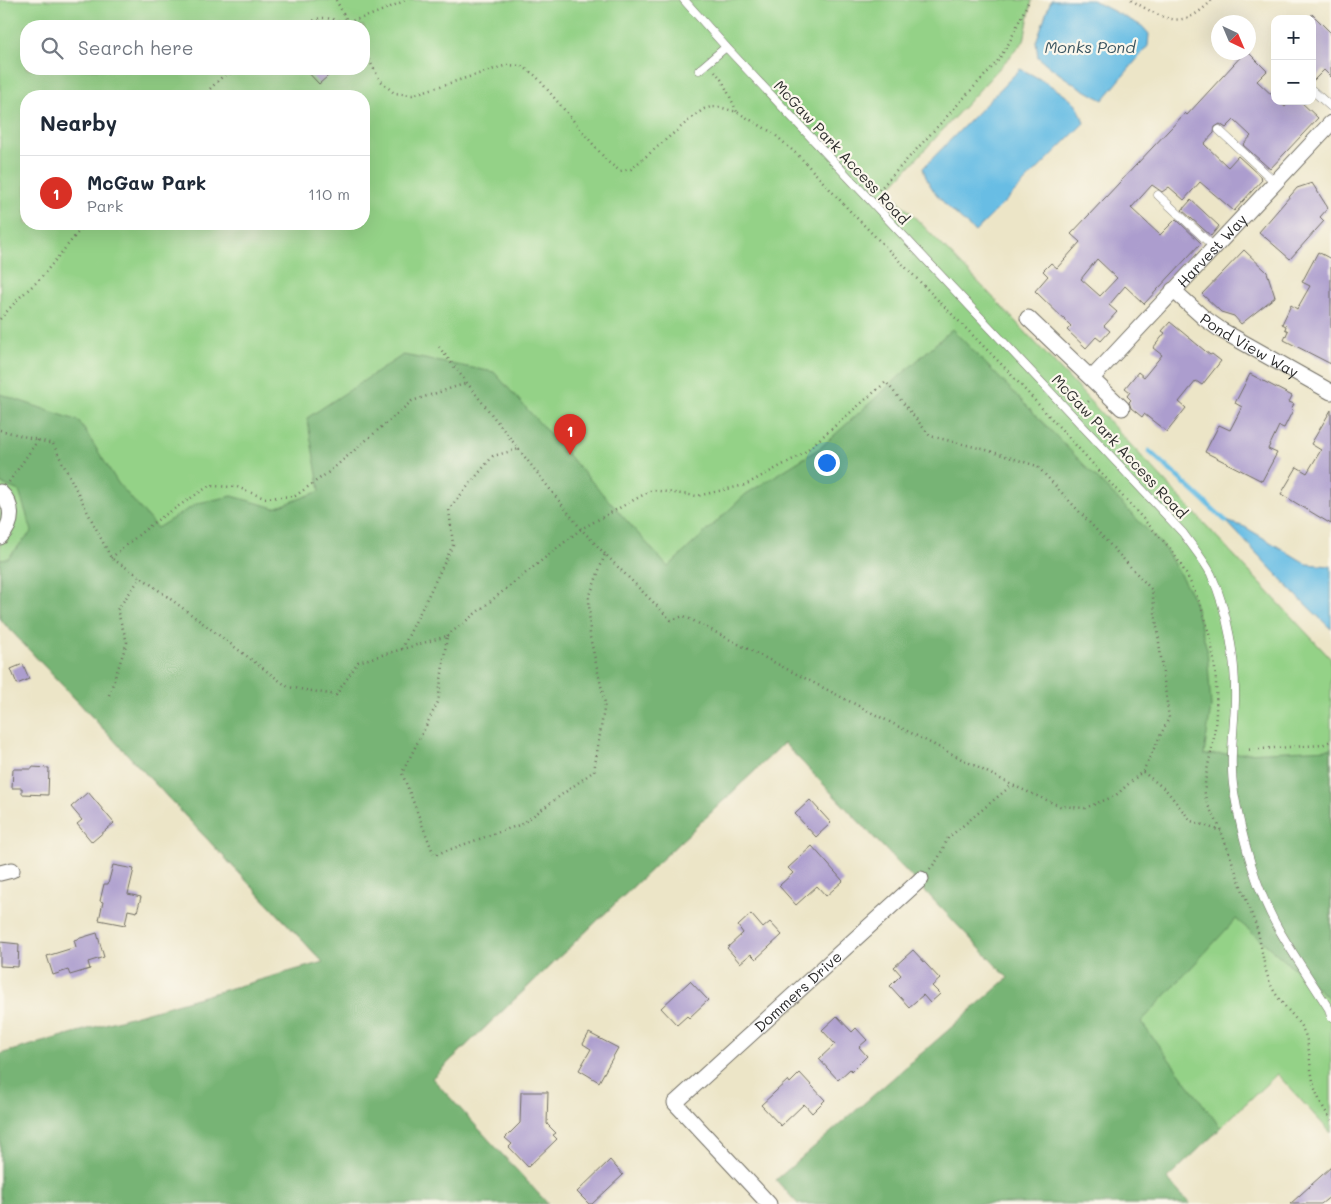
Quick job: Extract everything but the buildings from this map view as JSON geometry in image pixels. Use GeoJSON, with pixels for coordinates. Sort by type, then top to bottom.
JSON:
{"type":"FeatureCollection","features":[{"type":"Feature","properties":{"kind":"street","name":"Harvest Way"},"geometry":{"type":"LineString","coordinates":[[1097,383],[1173,290],[1331,123]]}},
{"type":"Feature","properties":{"kind":"street","name":"Pond View Way"},"geometry":{"type":"LineString","coordinates":[[1173,290],[1204,318],[1221,330],[1330,388]]}},
{"type":"Feature","properties":{"kind":"street"},"geometry":{"type":"LineString","coordinates":[[1028,318],[1122,408]]}},
{"type":"Feature","properties":{"kind":"street"},"geometry":{"type":"LineString","coordinates":[[0,537],[8,529],[11,519],[8,500],[1,492]]}},
{"type":"Feature","properties":{"kind":"street","name":"Dommers Drive"},"geometry":{"type":"LineString","coordinates":[[769,1204],[675,1103],[921,879]]}},
{"type":"Feature","properties":{"kind":"lane","name":"McGaw Park Access Road"},"geometry":{"type":"LineString","coordinates":[[684,0],[726,47],[1184,533],[1210,574],[1228,629],[1234,667],[1235,699],[1232,751],[1234,790],[1249,858],[1259,888],[1278,928],[1324,1002],[1331,1017]]}},
{"type":"Feature","properties":{"kind":"lane"},"geometry":{"type":"LineString","coordinates":[[699,70],[726,47]]}},
{"type":"Feature","properties":{"kind":"lane"},"geometry":{"type":"LineString","coordinates":[[1316,94],[1331,107]]}},
{"type":"Feature","properties":{"kind":"lane"},"geometry":{"type":"LineString","coordinates":[[1219,130],[1275,182]]}},
{"type":"Feature","properties":{"kind":"lane"},"geometry":{"type":"LineString","coordinates":[[1158,196],[1214,247]]}},
{"type":"Feature","properties":{"kind":"path"},"geometry":{"type":"LineString","coordinates":[[336,0],[347,20]]}},
{"type":"Feature","properties":{"kind":"path"},"geometry":{"type":"LineString","coordinates":[[355,20],[370,16],[406,0]]}},
{"type":"Feature","properties":{"kind":"path"},"geometry":{"type":"LineString","coordinates":[[879,190],[997,62],[1009,43],[1029,0]]}},
{"type":"Feature","properties":{"kind":"path"},"geometry":{"type":"LineString","coordinates":[[1131,0],[1169,20],[1185,19],[1198,13],[1212,0]]}},
{"type":"Feature","properties":{"kind":"path"},"geometry":{"type":"LineString","coordinates":[[316,20],[320,18],[331,18],[340,20]]}},
{"type":"Feature","properties":{"kind":"path"},"geometry":{"type":"LineString","coordinates":[[370,62],[380,80],[394,93],[412,95],[507,65],[522,66],[536,76],[608,162],[620,171],[626,171],[637,166],[677,129],[704,109],[718,107],[737,112],[773,133],[801,158],[1061,428],[1169,547],[1184,568],[1198,597],[1212,649],[1217,686],[1216,719],[1205,787],[1206,800],[1221,831],[1257,930],[1267,975],[1274,991],[1304,1032],[1308,1044],[1316,1094],[1331,1120]]}},
{"type":"Feature","properties":{"kind":"path"},"geometry":{"type":"LineString","coordinates":[[709,62],[723,82],[737,112]]}},
{"type":"Feature","properties":{"kind":"path"},"geometry":{"type":"LineString","coordinates":[[209,90],[227,75]]}},
{"type":"Feature","properties":{"kind":"path"},"geometry":{"type":"LineString","coordinates":[[0,319],[39,280],[80,230]]}},
{"type":"Feature","properties":{"kind":"path"},"geometry":{"type":"LineString","coordinates":[[0,430],[53,444],[111,558],[141,577],[288,687],[336,694],[358,662],[447,636],[581,529],[652,490],[698,496],[745,485],[801,455],[886,382],[930,436],[1037,466],[1152,590],[1169,718],[1143,771],[1115,796],[1085,808],[1060,806],[1012,785],[684,616],[671,620],[581,529],[439,347]]}},
{"type":"Feature","properties":{"kind":"path"},"geometry":{"type":"LineString","coordinates":[[111,558],[153,522],[209,486],[237,486],[264,498],[295,496],[329,472],[412,401],[467,382]]}},
{"type":"Feature","properties":{"kind":"path"},"geometry":{"type":"LineString","coordinates":[[1073,416],[1097,383]]}},
{"type":"Feature","properties":{"kind":"path"},"geometry":{"type":"LineString","coordinates":[[1,492],[38,440]]}},
{"type":"Feature","properties":{"kind":"path"},"geometry":{"type":"LineString","coordinates":[[402,649],[453,545],[450,509],[492,456],[519,449]]}},
{"type":"Feature","properties":{"kind":"path"},"geometry":{"type":"LineString","coordinates":[[447,636],[438,702],[402,773],[434,855],[522,824],[594,770],[605,703],[590,636],[589,598],[604,554]]}},
{"type":"Feature","properties":{"kind":"path"},"geometry":{"type":"LineString","coordinates":[[109,695],[127,642],[117,610],[141,577]]}},
{"type":"Feature","properties":{"kind":"path"},"geometry":{"type":"LineString","coordinates":[[1232,751],[1322,745],[1331,740]]}},
{"type":"Feature","properties":{"kind":"path"},"geometry":{"type":"LineString","coordinates":[[1143,771],[1166,790],[1192,822],[1221,831]]}},
{"type":"Feature","properties":{"kind":"path"},"geometry":{"type":"LineString","coordinates":[[921,879],[938,859],[948,838],[1012,785]]}},
{"type":"Feature","properties":{"kind":"green space"},"geometry":{"type":"Polygon","coordinates":[[[0,0],[1032,0],[1024,41],[888,190],[987,291],[1331,659],[1331,1133],[1277,1074],[1184,1162],[784,743],[432,1078],[0,619],[0,0]]]}},
{"type":"Feature","properties":{"kind":"green space"},"geometry":{"type":"Polygon","coordinates":[[[952,329],[1164,547],[1192,595],[1207,649],[1211,707],[1204,755],[1329,749],[1331,747],[1331,1000],[1236,919],[1141,1022],[1221,1128],[1167,1179],[1190,1204],[798,1204],[776,1180],[1008,978],[784,743],[432,1078],[548,1204],[0,1204],[0,1054],[323,962],[0,619],[0,559],[8,558],[32,531],[19,491],[0,483],[0,394],[79,421],[118,483],[157,528],[198,503],[232,496],[275,508],[320,491],[307,418],[403,355],[494,372],[668,567],[746,494],[820,448],[952,329]]]}},
{"type":"Feature","properties":{"kind":"water","name":"Monks Pond"},"geometry":{"type":"Polygon","coordinates":[[[1051,0],[1092,0],[1142,26],[1149,34],[1148,46],[1103,100],[1069,80],[1038,57],[1036,42],[1051,0]]]}},
{"type":"Feature","properties":{"kind":"water"},"geometry":{"type":"Polygon","coordinates":[[[1020,69],[1050,85],[1072,101],[1079,109],[1084,123],[975,232],[937,195],[923,168],[1020,69]]]}},
{"type":"Feature","properties":{"kind":"water"},"geometry":{"type":"Polygon","coordinates":[[[1226,521],[1245,527],[1307,564],[1331,566],[1331,629],[1294,593],[1226,521]]]}},
{"type":"Feature","properties":{"kind":"waterway"},"geometry":{"type":"LineString","coordinates":[[1149,451],[1226,521]]}},
{"type":"Feature","properties":{"kind":"place","name":"McGaw Park"},"geometry":{"type":"Point","coordinates":[570,455]}}]}
